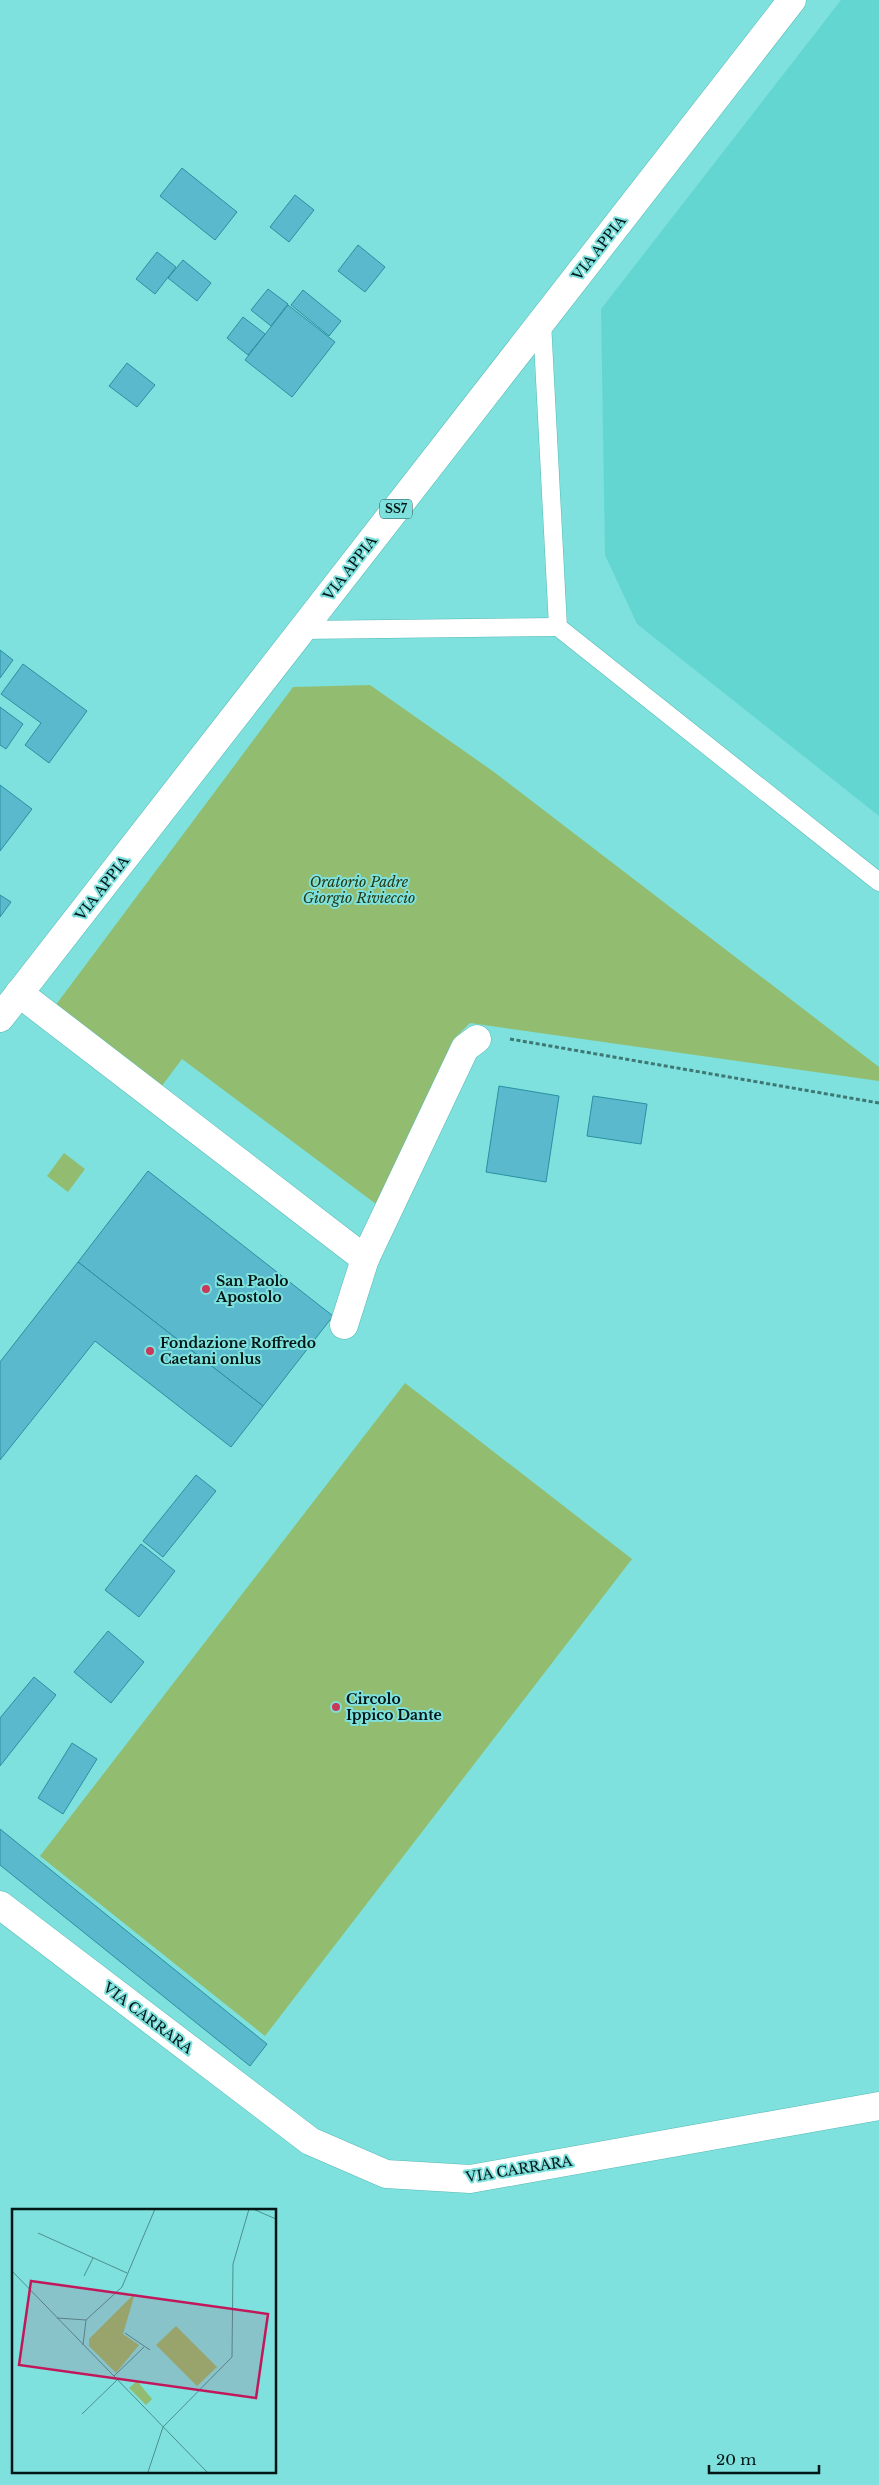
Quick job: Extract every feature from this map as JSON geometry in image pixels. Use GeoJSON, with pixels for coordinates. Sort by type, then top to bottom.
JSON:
{"type":"FeatureCollection","features":[{"type":"Feature","properties":{"kind":"street","name":"VIA APPIA"},"geometry":{"type":"LineString","coordinates":[[0,1018],[792,0]]}},
{"type":"Feature","properties":{"kind":"street"},"geometry":{"type":"LineString","coordinates":[[19,994],[365,1259]]}},
{"type":"Feature","properties":{"kind":"street"},"geometry":{"type":"LineString","coordinates":[[344,1325],[365,1259],[465,1048],[477,1039]]}},
{"type":"Feature","properties":{"kind":"street","name":"VIA CARRARA"},"geometry":{"type":"LineString","coordinates":[[0,1905],[310,2141],[386,2174],[470,2179],[879,2106]]}},
{"type":"Feature","properties":{"kind":"lane"},"geometry":{"type":"LineString","coordinates":[[542,322],[558,628]]}},
{"type":"Feature","properties":{"kind":"lane"},"geometry":{"type":"LineString","coordinates":[[302,630],[558,628],[879,882]]}},
{"type":"Feature","properties":{"kind":"path"},"geometry":{"type":"LineString","coordinates":[[477,1039],[494,1036],[879,1103]]}},
{"type":"Feature","properties":{"kind":"shaded area"},"geometry":{"type":"Polygon","coordinates":[[[841,0],[879,0],[879,816],[637,624],[605,555],[601,309],[841,0]]]}},
{"type":"Feature","properties":{"kind":"green space","name":"Oratorio Padre Giorgio Rivieccio"},"geometry":{"type":"Polygon","coordinates":[[[370,685],[494,772],[879,1067],[879,1081],[470,1023],[454,1039],[380,1207],[182,1059],[161,1087],[55,1006],[293,687],[370,685]]]}},
{"type":"Feature","properties":{"kind":"green space"},"geometry":{"type":"Polygon","coordinates":[[[64,1153],[85,1169],[68,1192],[47,1176],[64,1153]]]}},
{"type":"Feature","properties":{"kind":"green space","name":"Circolo Ippico Dante"},"geometry":{"type":"Polygon","coordinates":[[[405,1383],[632,1559],[265,2036],[40,1856],[405,1383]]]}},
{"type":"Feature","properties":{"kind":"building"},"geometry":{"type":"Polygon","coordinates":[[[182,168],[237,212],[215,240],[160,196],[182,168]]]}},
{"type":"Feature","properties":{"kind":"building"},"geometry":{"type":"Polygon","coordinates":[[[295,195],[314,210],[289,242],[270,227],[295,195]]]}},
{"type":"Feature","properties":{"kind":"building"},"geometry":{"type":"Polygon","coordinates":[[[358,245],[385,267],[365,292],[338,271],[358,245]]]}},
{"type":"Feature","properties":{"kind":"building"},"geometry":{"type":"Polygon","coordinates":[[[157,252],[176,267],[155,294],[136,279],[157,252]]]}},
{"type":"Feature","properties":{"kind":"building"},"geometry":{"type":"Polygon","coordinates":[[[183,260],[211,283],[197,301],[168,278],[183,260]]]}},
{"type":"Feature","properties":{"kind":"building"},"geometry":{"type":"Polygon","coordinates":[[[268,289],[288,304],[271,326],[251,310],[268,289]]]}},
{"type":"Feature","properties":{"kind":"building"},"geometry":{"type":"Polygon","coordinates":[[[303,290],[341,321],[329,336],[291,305],[303,290]]]}},
{"type":"Feature","properties":{"kind":"building"},"geometry":{"type":"Polygon","coordinates":[[[288,305],[335,342],[292,397],[245,360],[288,305]]]}},
{"type":"Feature","properties":{"kind":"building"},"geometry":{"type":"Polygon","coordinates":[[[243,317],[265,334],[248,355],[227,338],[243,317]]]}},
{"type":"Feature","properties":{"kind":"building"},"geometry":{"type":"Polygon","coordinates":[[[127,363],[155,385],[137,407],[109,386],[127,363]]]}},
{"type":"Feature","properties":{"kind":"building"},"geometry":{"type":"Polygon","coordinates":[[[0,650],[13,660],[0,678],[0,650]]]}},
{"type":"Feature","properties":{"kind":"building"},"geometry":{"type":"Polygon","coordinates":[[[23,664],[87,711],[49,763],[25,745],[41,723],[1,694],[23,664]]]}},
{"type":"Feature","properties":{"kind":"building"},"geometry":{"type":"Polygon","coordinates":[[[0,707],[23,724],[6,749],[0,745],[0,707]]]}},
{"type":"Feature","properties":{"kind":"building"},"geometry":{"type":"Polygon","coordinates":[[[0,785],[32,809],[0,851],[0,785]]]}},
{"type":"Feature","properties":{"kind":"building"},"geometry":{"type":"Polygon","coordinates":[[[0,895],[11,902],[0,917],[0,895]]]}},
{"type":"Feature","properties":{"kind":"building"},"geometry":{"type":"Polygon","coordinates":[[[499,1086],[559,1096],[546,1182],[486,1172],[499,1086]]]}},
{"type":"Feature","properties":{"kind":"building"},"geometry":{"type":"Polygon","coordinates":[[[593,1096],[647,1104],[641,1144],[587,1136],[593,1096]]]}},
{"type":"Feature","properties":{"kind":"building","name":"San Paolo Apostolo"},"geometry":{"type":"Polygon","coordinates":[[[148,1171],[333,1316],[263,1406],[78,1262],[148,1171]]]}},
{"type":"Feature","properties":{"kind":"building","name":"Fondazione Roffredo Caetani onlus"},"geometry":{"type":"Polygon","coordinates":[[[78,1262],[263,1406],[231,1447],[95,1341],[0,1460],[0,1362],[78,1262]]]}},
{"type":"Feature","properties":{"kind":"building"},"geometry":{"type":"Polygon","coordinates":[[[196,1475],[216,1491],[163,1557],[143,1541],[196,1475]]]}},
{"type":"Feature","properties":{"kind":"building"},"geometry":{"type":"Polygon","coordinates":[[[141,1544],[175,1571],[139,1617],[105,1590],[141,1544]]]}},
{"type":"Feature","properties":{"kind":"building"},"geometry":{"type":"Polygon","coordinates":[[[108,1631],[144,1662],[111,1703],[74,1672],[108,1631]]]}},
{"type":"Feature","properties":{"kind":"building"},"geometry":{"type":"Polygon","coordinates":[[[34,1677],[56,1695],[0,1766],[0,1718],[34,1677]]]}},
{"type":"Feature","properties":{"kind":"building"},"geometry":{"type":"Polygon","coordinates":[[[72,1743],[97,1759],[63,1814],[38,1798],[72,1743]]]}},
{"type":"Feature","properties":{"kind":"building"},"geometry":{"type":"Polygon","coordinates":[[[0,1829],[267,2044],[250,2066],[0,1865],[0,1829]]]}},
{"type":"Feature","properties":{"kind":"place","name":"San Paolo Apostolo"},"geometry":{"type":"Point","coordinates":[206,1289]}},
{"type":"Feature","properties":{"kind":"place","name":"Fondazione Roffredo Caetani onlus"},"geometry":{"type":"Point","coordinates":[150,1351]}},
{"type":"Feature","properties":{"kind":"place","name":"Circolo Ippico Dante"},"geometry":{"type":"Point","coordinates":[336,1707]}}]}
